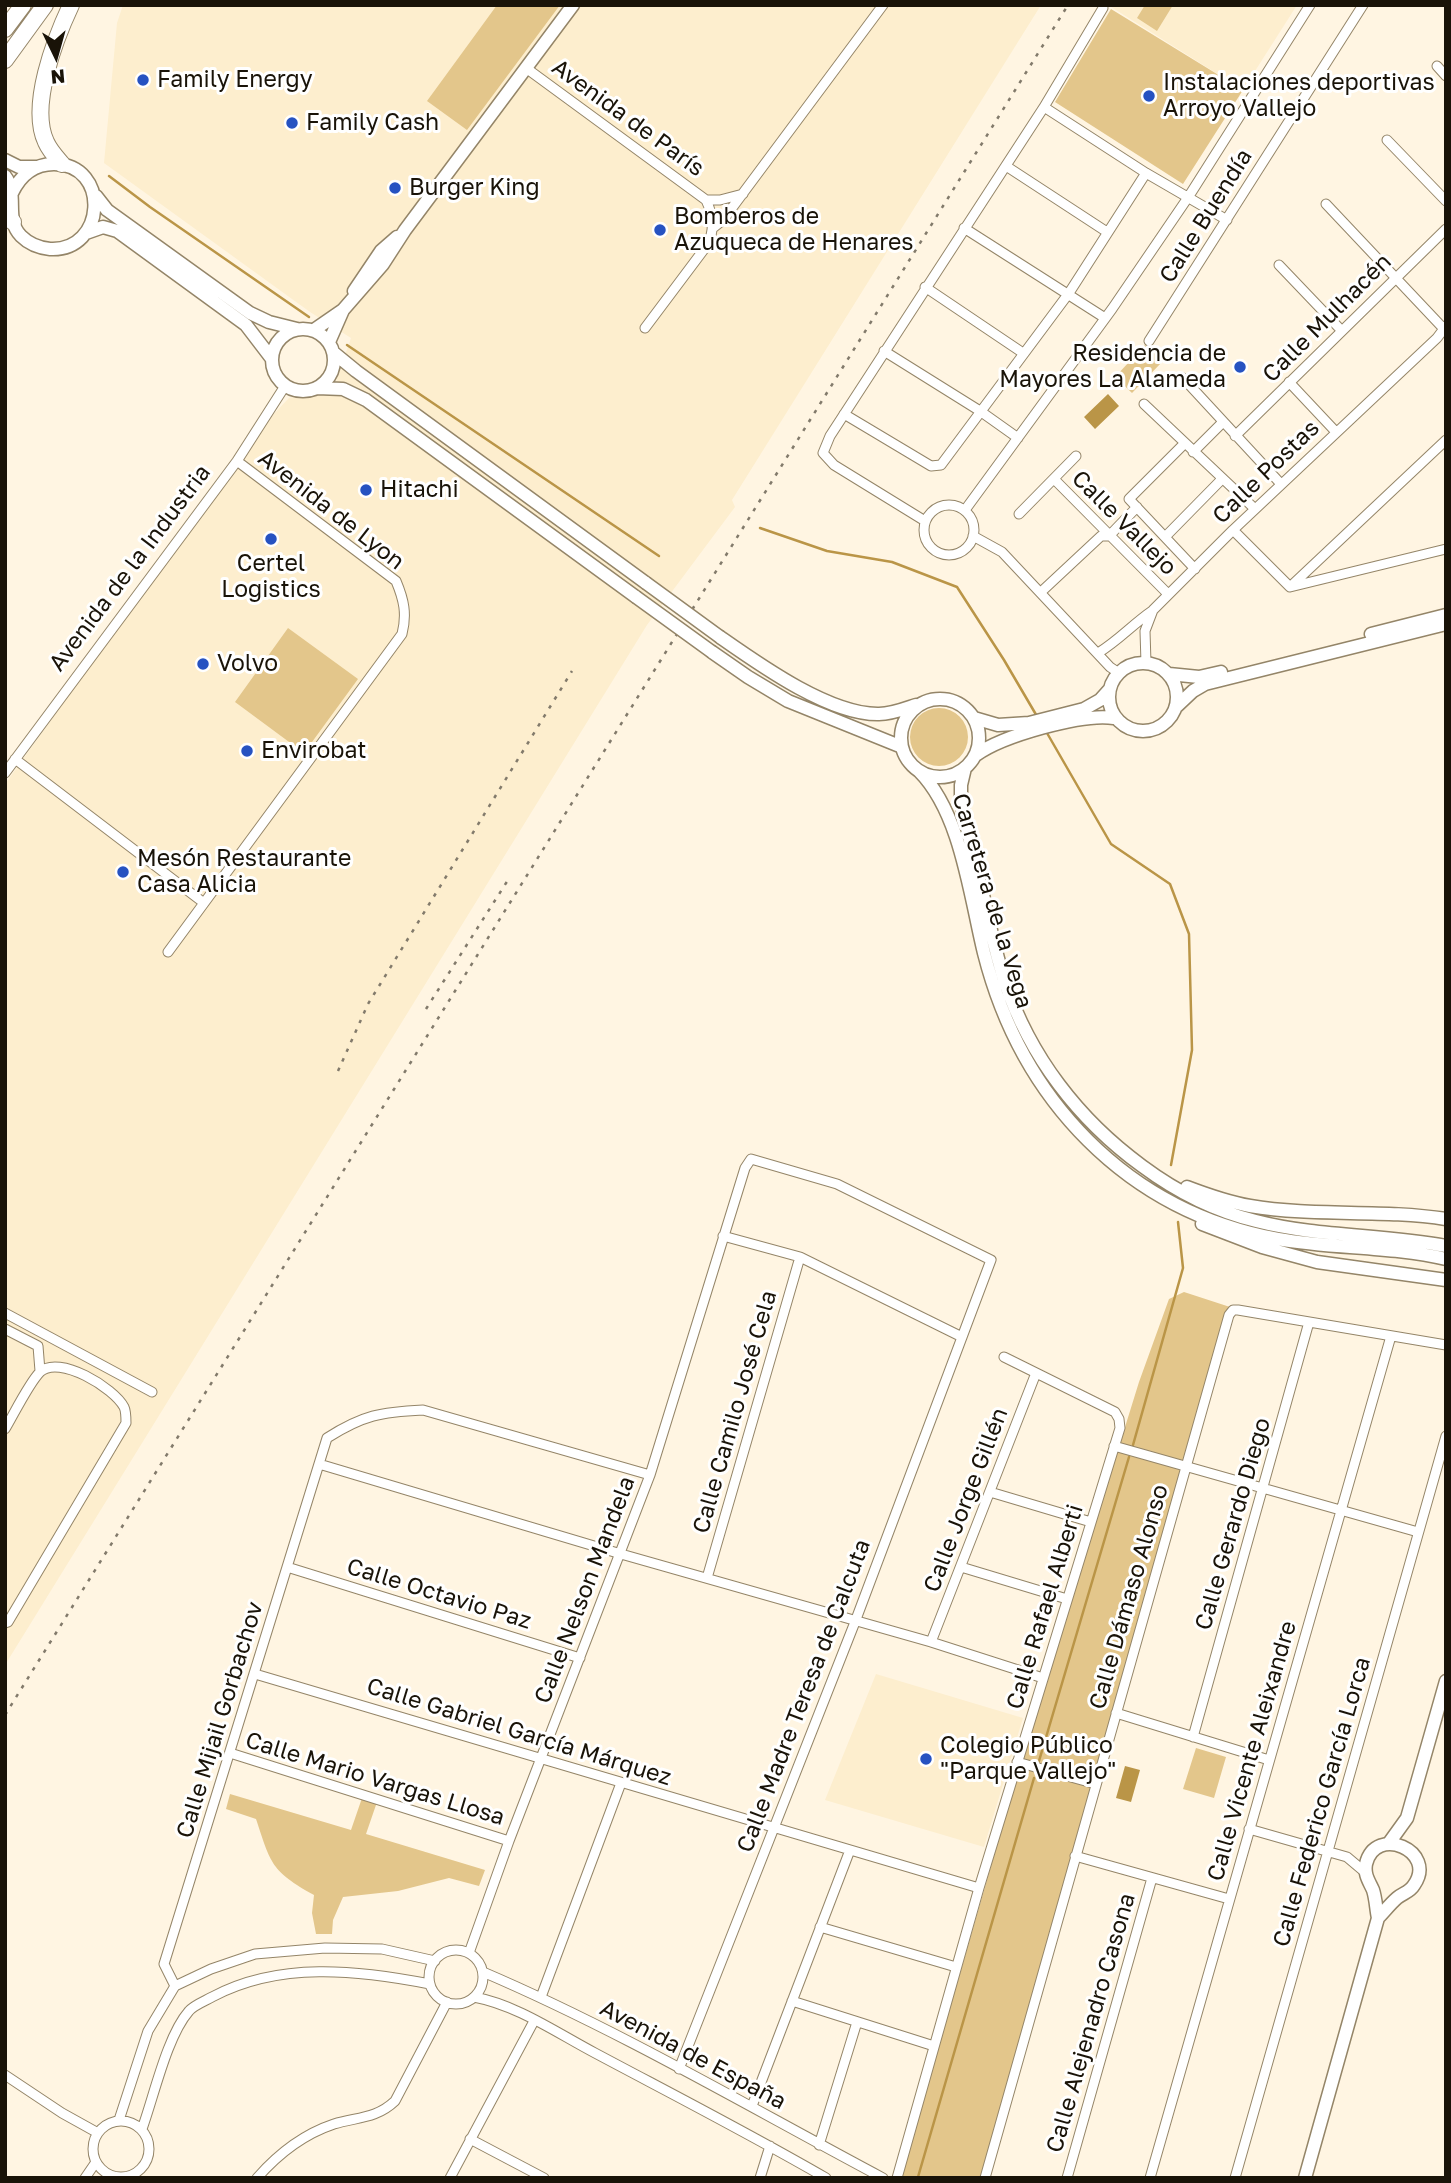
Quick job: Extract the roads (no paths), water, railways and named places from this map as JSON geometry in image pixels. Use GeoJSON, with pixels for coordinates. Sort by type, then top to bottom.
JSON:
{"type":"FeatureCollection","features":[{"type":"Feature","properties":{"kind":"highway"},"geometry":{"type":"LineString","coordinates":[[5,13],[11,5]]}},
{"type":"Feature","properties":{"kind":"highway"},"geometry":{"type":"LineString","coordinates":[[5,29],[23,5]]}},
{"type":"Feature","properties":{"kind":"highway"},"geometry":{"type":"LineString","coordinates":[[5,60],[45,5]]}},
{"type":"Feature","properties":{"kind":"highway"},"geometry":{"type":"LineString","coordinates":[[62,164],[45,142],[41,111],[51,56],[71,5]]}},
{"type":"Feature","properties":{"kind":"main road"},"geometry":{"type":"LineString","coordinates":[[314,330],[360,292],[388,257],[405,230],[573,5]]}},
{"type":"Feature","properties":{"kind":"main road"},"geometry":{"type":"LineString","coordinates":[[5,160],[19,167],[62,164],[77,170],[107,210],[250,313],[269,323],[314,330],[356,371],[720,637],[785,680],[817,696],[858,711],[882,715],[933,699],[945,699],[957,702],[974,718],[998,725],[1029,723],[1084,709],[1100,700],[1119,673],[1129,666],[1146,663],[1158,666],[1169,674],[1191,677],[1209,675],[1446,615]]}},
{"type":"Feature","properties":{"kind":"main road"},"geometry":{"type":"LineString","coordinates":[[36,167],[18,182],[12,193],[9,218],[21,236],[42,248],[66,247],[86,233],[93,220],[96,205],[92,190]]}},
{"type":"Feature","properties":{"kind":"main road"},"geometry":{"type":"LineString","coordinates":[[5,176],[12,193]]}},
{"type":"Feature","properties":{"kind":"main road"},"geometry":{"type":"LineString","coordinates":[[86,233],[103,228],[117,231],[246,325],[272,359]]}},
{"type":"Feature","properties":{"kind":"main road"},"geometry":{"type":"LineString","coordinates":[[317,388],[332,374],[332,347],[346,305],[358,283],[375,258],[405,230]]}},
{"type":"Feature","properties":{"kind":"main road"},"geometry":{"type":"LineString","coordinates":[[360,292],[363,283],[379,262],[375,258]]}},
{"type":"Feature","properties":{"kind":"main road"},"geometry":{"type":"LineString","coordinates":[[297,329],[282,336],[276,343],[272,359],[275,374],[285,386],[306,391],[317,388],[343,389],[366,400],[748,677],[788,701],[902,747]]}},
{"type":"Feature","properties":{"kind":"main road"},"geometry":{"type":"LineString","coordinates":[[1176,707],[1205,684],[1446,624]]}},
{"type":"Feature","properties":{"kind":"main road"},"geometry":{"type":"LineString","coordinates":[[922,702],[911,710],[904,721],[902,747],[908,761],[919,771],[943,777],[965,768],[976,755],[1002,739],[1088,718],[1114,718],[1131,730],[1154,730],[1172,717],[1176,707],[1177,694],[1169,674]]}},
{"type":"Feature","properties":{"kind":"main road"},"geometry":{"type":"LineString","coordinates":[[1109,690],[1114,718]]}},
{"type":"Feature","properties":{"kind":"main road"},"geometry":{"type":"LineString","coordinates":[[974,718],[979,738],[976,755]]}},
{"type":"Feature","properties":{"kind":"main road","name":"Carretera de la Vega"},"geometry":{"type":"LineString","coordinates":[[965,768],[961,794],[969,837],[1000,965],[1022,1024],[1043,1062],[1084,1115],[1113,1144],[1184,1194],[1225,1212],[1293,1228],[1446,1246]]}},
{"type":"Feature","properties":{"kind":"main road","name":"Carretera de la Vega"},"geometry":{"type":"LineString","coordinates":[[919,771],[938,792],[950,821],[990,978],[1017,1044],[1035,1076],[1062,1114],[1089,1142],[1122,1171],[1150,1189],[1190,1211],[1256,1234],[1294,1241],[1399,1250],[1446,1259]]}},
{"type":"Feature","properties":{"kind":"main road"},"geometry":{"type":"LineString","coordinates":[[1122,1171],[1148,1196],[1172,1210],[1254,1245],[1327,1264],[1446,1280]]}},
{"type":"Feature","properties":{"kind":"main road"},"geometry":{"type":"LineString","coordinates":[[1153,1174],[1247,1206],[1446,1219]]}},
{"type":"Feature","properties":{"kind":"main road"},"geometry":{"type":"LineString","coordinates":[[1409,1849],[1407,1818],[1446,1681]]}},
{"type":"Feature","properties":{"kind":"main road"},"geometry":{"type":"LineString","coordinates":[[1389,1843],[1407,1818]]}},
{"type":"Feature","properties":{"kind":"main road"},"geometry":{"type":"LineString","coordinates":[[1305,2178],[1378,1918],[1373,1890],[1366,1873],[1366,1863],[1379,1847],[1389,1843],[1400,1844],[1416,1857],[1418,1877],[1413,1887],[1398,1896],[1378,1918]]}},
{"type":"Feature","properties":{"kind":"main road"},"geometry":{"type":"LineString","coordinates":[[1373,1890],[1385,1896],[1398,1896]]}},
{"type":"Feature","properties":{"kind":"street"},"geometry":{"type":"LineString","coordinates":[[645,328],[708,244],[713,229],[743,194],[884,5]]}},
{"type":"Feature","properties":{"kind":"street"},"geometry":{"type":"LineString","coordinates":[[965,510],[1105,318],[1189,196],[1310,5]]}},
{"type":"Feature","properties":{"kind":"street","name":"Calle Buendía"},"geometry":{"type":"LineString","coordinates":[[1149,341],[1363,5]]}},
{"type":"Feature","properties":{"kind":"street"},"geometry":{"type":"LineString","coordinates":[[925,520],[828,461],[823,453],[830,436],[1044,107],[1103,8]]}},
{"type":"Feature","properties":{"kind":"street"},"geometry":{"type":"LineString","coordinates":[[1437,66],[1446,76]]}},
{"type":"Feature","properties":{"kind":"street","name":"Avenida de París"},"geometry":{"type":"LineString","coordinates":[[526,68],[706,200],[713,218],[713,229]]}},
{"type":"Feature","properties":{"kind":"street"},"geometry":{"type":"LineString","coordinates":[[1044,107],[1146,173],[1227,220]]}},
{"type":"Feature","properties":{"kind":"street"},"geometry":{"type":"LineString","coordinates":[[1387,140],[1446,201]]}},
{"type":"Feature","properties":{"kind":"street"},"geometry":{"type":"LineString","coordinates":[[1006,166],[1107,232]]}},
{"type":"Feature","properties":{"kind":"street"},"geometry":{"type":"LineString","coordinates":[[844,414],[931,466],[941,465],[1069,293],[1146,173]]}},
{"type":"Feature","properties":{"kind":"street","name":"Avenida de París"},"geometry":{"type":"LineString","coordinates":[[706,200],[720,200],[743,194]]}},
{"type":"Feature","properties":{"kind":"street"},"geometry":{"type":"LineString","coordinates":[[1326,204],[1443,332]]}},
{"type":"Feature","properties":{"kind":"street"},"geometry":{"type":"LineString","coordinates":[[964,228],[1105,318]]}},
{"type":"Feature","properties":{"kind":"street","name":"Calle Mulhacén"},"geometry":{"type":"LineString","coordinates":[[1235,436],[1446,229]]}},
{"type":"Feature","properties":{"kind":"street"},"geometry":{"type":"LineString","coordinates":[[1279,265],[1342,331]]}},
{"type":"Feature","properties":{"kind":"street"},"geometry":{"type":"LineString","coordinates":[[925,287],[1023,353]]}},
{"type":"Feature","properties":{"kind":"street","name":"Calle Postas"},"geometry":{"type":"LineString","coordinates":[[1098,653],[1115,643],[1153,610],[1233,530],[1443,332]]}},
{"type":"Feature","properties":{"kind":"street"},"geometry":{"type":"LineString","coordinates":[[884,351],[1018,438]]}},
{"type":"Feature","properties":{"kind":"street"},"geometry":{"type":"LineString","coordinates":[[1183,378],[1281,484]]}},
{"type":"Feature","properties":{"kind":"street"},"geometry":{"type":"LineString","coordinates":[[1289,383],[1336,432]]}},
{"type":"Feature","properties":{"kind":"street","name":"Avenida de la Industria"},"geometry":{"type":"LineString","coordinates":[[5,773],[237,461],[285,386]]}},
{"type":"Feature","properties":{"kind":"street"},"geometry":{"type":"LineString","coordinates":[[1144,404],[1255,509]]}},
{"type":"Feature","properties":{"kind":"street"},"geometry":{"type":"LineString","coordinates":[[1193,452],[1223,422]]}},
{"type":"Feature","properties":{"kind":"street"},"geometry":{"type":"LineString","coordinates":[[1290,587],[1446,440]]}},
{"type":"Feature","properties":{"kind":"street"},"geometry":{"type":"LineString","coordinates":[[1184,444],[1129,499],[1195,569]]}},
{"type":"Feature","properties":{"kind":"street"},"geometry":{"type":"LineString","coordinates":[[1019,514],[1076,456]]}},
{"type":"Feature","properties":{"kind":"street","name":"Avenida de Lyon"},"geometry":{"type":"LineString","coordinates":[[168,952],[402,634],[406,619],[404,600],[396,581],[237,461]]}},
{"type":"Feature","properties":{"kind":"street"},"geometry":{"type":"LineString","coordinates":[[1166,536],[1222,479]]}},
{"type":"Feature","properties":{"kind":"street","name":"Calle Vallejo"},"geometry":{"type":"LineString","coordinates":[[1054,480],[1168,594]]}},
{"type":"Feature","properties":{"kind":"street"},"geometry":{"type":"LineString","coordinates":[[950,505],[965,510],[973,522],[974,536],[965,550],[949,556],[941,555],[927,545],[924,537],[925,520],[929,514],[942,506],[950,505]]}},
{"type":"Feature","properties":{"kind":"street"},"geometry":{"type":"LineString","coordinates":[[1041,592],[1101,536],[1109,536],[1137,507]]}},
{"type":"Feature","properties":{"kind":"street"},"geometry":{"type":"LineString","coordinates":[[1233,530],[1290,587]]}},
{"type":"Feature","properties":{"kind":"street"},"geometry":{"type":"LineString","coordinates":[[974,536],[1002,552],[1119,673]]}},
{"type":"Feature","properties":{"kind":"street"},"geometry":{"type":"LineString","coordinates":[[1290,587],[1446,549]]}},
{"type":"Feature","properties":{"kind":"street"},"geometry":{"type":"LineString","coordinates":[[1146,663],[1145,631],[1153,610]]}},
{"type":"Feature","properties":{"kind":"street"},"geometry":{"type":"LineString","coordinates":[[15,759],[204,903]]}},
{"type":"Feature","properties":{"kind":"street","name":"Calle Nelson Mandela"},"geometry":{"type":"LineString","coordinates":[[469,1953],[509,1841],[650,1475],[723,1236],[745,1168],[751,1159],[837,1184],[991,1259],[962,1337]]}},
{"type":"Feature","properties":{"kind":"street"},"geometry":{"type":"LineString","coordinates":[[723,1236],[800,1257],[962,1337]]}},
{"type":"Feature","properties":{"kind":"street","name":"Calle Camilo José Cela"},"geometry":{"type":"LineString","coordinates":[[707,1578],[800,1257]]}},
{"type":"Feature","properties":{"kind":"street","name":"Calle Dámaso Alonso"},"geometry":{"type":"LineString","coordinates":[[985,2178],[1227,1320],[1233,1310],[1309,1322]]}},
{"type":"Feature","properties":{"kind":"street"},"geometry":{"type":"LineString","coordinates":[[5,1313],[152,1392]]}},
{"type":"Feature","properties":{"kind":"street"},"geometry":{"type":"LineString","coordinates":[[1309,1322],[1446,1345]]}},
{"type":"Feature","properties":{"kind":"street","name":"Calle Gerardo Diego"},"geometry":{"type":"LineString","coordinates":[[1193,1737],[1309,1322]]}},
{"type":"Feature","properties":{"kind":"street"},"geometry":{"type":"LineString","coordinates":[[5,1329],[38,1346],[40,1371],[5,1429]]}},
{"type":"Feature","properties":{"kind":"street","name":"Calle Vicente Aleixandre"},"geometry":{"type":"LineString","coordinates":[[1150,2178],[1391,1336]]}},
{"type":"Feature","properties":{"kind":"street","name":"Calle Madre Teresa de Calcuta"},"geometry":{"type":"LineString","coordinates":[[679,2069],[855,1622],[962,1337]]}},
{"type":"Feature","properties":{"kind":"street","name":"Calle Rafael Alberti"},"geometry":{"type":"LineString","coordinates":[[897,2177],[979,1888],[1119,1427],[1115,1412],[1004,1357]]}},
{"type":"Feature","properties":{"kind":"street"},"geometry":{"type":"LineString","coordinates":[[5,1623],[126,1423],[124,1408],[111,1391],[68,1367],[55,1365],[40,1371]]}},
{"type":"Feature","properties":{"kind":"street","name":"Calle Jorge Gillén"},"geometry":{"type":"LineString","coordinates":[[931,1642],[1036,1373]]}},
{"type":"Feature","properties":{"kind":"street","name":"Calle Mijail Gorbachov"},"geometry":{"type":"LineString","coordinates":[[175,1986],[164,1964],[327,1438],[354,1421],[388,1412],[423,1410],[650,1475]]}},
{"type":"Feature","properties":{"kind":"street","name":"Calle Federico García Lorca"},"geometry":{"type":"LineString","coordinates":[[1235,2178],[1446,1436]]}},
{"type":"Feature","properties":{"kind":"street"},"geometry":{"type":"LineString","coordinates":[[1114,1446],[1418,1532]]}},
{"type":"Feature","properties":{"kind":"street"},"geometry":{"type":"LineString","coordinates":[[319,1464],[931,1642],[1043,1678]]}},
{"type":"Feature","properties":{"kind":"street"},"geometry":{"type":"LineString","coordinates":[[990,1492],[1091,1522]]}},
{"type":"Feature","properties":{"kind":"street","name":"Calle Octavio Paz"},"geometry":{"type":"LineString","coordinates":[[287,1567],[580,1658]]}},
{"type":"Feature","properties":{"kind":"street"},"geometry":{"type":"LineString","coordinates":[[961,1567],[1067,1599]]}},
{"type":"Feature","properties":{"kind":"street","name":"Calle Gabriel García Márquez"},"geometry":{"type":"LineString","coordinates":[[255,1674],[979,1888]]}},
{"type":"Feature","properties":{"kind":"street"},"geometry":{"type":"LineString","coordinates":[[1116,1713],[1269,1760]]}},
{"type":"Feature","properties":{"kind":"street","name":"Calle Mario Vargas Llosa"},"geometry":{"type":"LineString","coordinates":[[230,1753],[509,1841]]}},
{"type":"Feature","properties":{"kind":"street"},"geometry":{"type":"LineString","coordinates":[[1017,1762],[1096,1784]]}},
{"type":"Feature","properties":{"kind":"street"},"geometry":{"type":"LineString","coordinates":[[541,1997],[621,1783]]}},
{"type":"Feature","properties":{"kind":"street"},"geometry":{"type":"LineString","coordinates":[[1249,1829],[1347,1857],[1371,1854]]}},
{"type":"Feature","properties":{"kind":"street"},"geometry":{"type":"LineString","coordinates":[[752,2106],[850,1850]]}},
{"type":"Feature","properties":{"kind":"street"},"geometry":{"type":"LineString","coordinates":[[1075,1856],[1229,1899]]}},
{"type":"Feature","properties":{"kind":"street"},"geometry":{"type":"LineString","coordinates":[[1347,1857],[1366,1873]]}},
{"type":"Feature","properties":{"kind":"street","name":"Calle Alejenadro Casona"},"geometry":{"type":"LineString","coordinates":[[1067,2178],[1152,1878]]}},
{"type":"Feature","properties":{"kind":"street"},"geometry":{"type":"LineString","coordinates":[[820,1927],[956,1967]]}},
{"type":"Feature","properties":{"kind":"street"},"geometry":{"type":"LineString","coordinates":[[119,2120],[148,2031],[175,1986],[211,1969],[268,1952],[324,1948],[382,1949],[435,1961]]}},
{"type":"Feature","properties":{"kind":"street"},"geometry":{"type":"LineString","coordinates":[[447,1952],[469,1953],[480,1964],[483,1972],[480,1990],[461,2004],[447,2002],[434,1992],[430,1984],[429,1976],[435,1961],[447,1952]]}},
{"type":"Feature","properties":{"kind":"street"},"geometry":{"type":"LineString","coordinates":[[142,2129],[180,2024],[191,2009],[231,1987],[281,1974],[326,1971],[394,1977],[430,1984]]}},
{"type":"Feature","properties":{"kind":"street","name":"Avenida de España"},"geometry":{"type":"LineString","coordinates":[[483,1972],[541,1997],[752,2106],[883,2178]]}},
{"type":"Feature","properties":{"kind":"street","name":"Avenida de España"},"geometry":{"type":"LineString","coordinates":[[474,1997],[492,2000],[534,2021],[825,2178]]}},
{"type":"Feature","properties":{"kind":"street"},"geometry":{"type":"LineString","coordinates":[[792,2001],[934,2046]]}},
{"type":"Feature","properties":{"kind":"street"},"geometry":{"type":"LineString","coordinates":[[257,2178],[272,2161],[301,2139],[332,2124],[384,2111],[395,2101],[447,2002]]}},
{"type":"Feature","properties":{"kind":"street"},"geometry":{"type":"LineString","coordinates":[[450,2178],[534,2021]]}},
{"type":"Feature","properties":{"kind":"street"},"geometry":{"type":"LineString","coordinates":[[819,2144],[857,2022]]}},
{"type":"Feature","properties":{"kind":"street"},"geometry":{"type":"LineString","coordinates":[[5,2075],[98,2133]]}},
{"type":"Feature","properties":{"kind":"street"},"geometry":{"type":"LineString","coordinates":[[127,2121],[142,2129],[150,2146],[145,2164],[130,2176],[111,2176],[96,2162],[93,2144],[98,2133],[110,2122],[127,2121]]}},
{"type":"Feature","properties":{"kind":"street"},"geometry":{"type":"LineString","coordinates":[[470,2139],[543,2178]]}},
{"type":"Feature","properties":{"kind":"street"},"geometry":{"type":"LineString","coordinates":[[761,2178],[770,2146]]}},
{"type":"Feature","properties":{"kind":"street"},"geometry":{"type":"LineString","coordinates":[[85,2178],[96,2162]]}},
{"type":"Feature","properties":{"kind":"waterway"},"geometry":{"type":"LineString","coordinates":[[109,176],[309,317]]}},
{"type":"Feature","properties":{"kind":"waterway"},"geometry":{"type":"LineString","coordinates":[[347,345],[659,556]]}},
{"type":"Feature","properties":{"kind":"waterway"},"geometry":{"type":"LineString","coordinates":[[760,528],[827,551],[892,562],[957,587],[1038,718]]}},
{"type":"Feature","properties":{"kind":"waterway"},"geometry":{"type":"LineString","coordinates":[[1047,733],[1111,844],[1170,884],[1189,934],[1192,1050],[1171,1165]]}},
{"type":"Feature","properties":{"kind":"waterway"},"geometry":{"type":"LineString","coordinates":[[1133,1445],[1183,1268],[1178,1222]]}},
{"type":"Feature","properties":{"kind":"waterway"},"geometry":{"type":"LineString","coordinates":[[1039,1761],[1129,1457]]}},
{"type":"Feature","properties":{"kind":"waterway"},"geometry":{"type":"LineString","coordinates":[[918,2177],[1034,1778]]}},
{"type":"Feature","properties":{"kind":"railway"},"geometry":{"type":"LineString","coordinates":[[5,1715],[1068,5]]}},
{"type":"Feature","properties":{"kind":"railway"},"geometry":{"type":"LineString","coordinates":[[338,1071],[368,1004],[572,671]]}},
{"type":"Feature","properties":{"kind":"railway"},"geometry":{"type":"LineString","coordinates":[[426,1009],[508,880]]}},
{"type":"Feature","properties":{"kind":"place","name":"Family Energy"},"geometry":{"type":"Point","coordinates":[143,80]}},
{"type":"Feature","properties":{"kind":"place","name":"Instalaciones deportivas Arroyo Vallejo"},"geometry":{"type":"Point","coordinates":[1149,96]}},
{"type":"Feature","properties":{"kind":"place","name":"Family Cash"},"geometry":{"type":"Point","coordinates":[292,123]}},
{"type":"Feature","properties":{"kind":"place","name":"Burger King"},"geometry":{"type":"Point","coordinates":[395,188]}},
{"type":"Feature","properties":{"kind":"place","name":"Bomberos de Azuqueca de Henares"},"geometry":{"type":"Point","coordinates":[660,230]}},
{"type":"Feature","properties":{"kind":"place","name":"Residencia de Mayores La Alameda"},"geometry":{"type":"Point","coordinates":[1240,367]}},
{"type":"Feature","properties":{"kind":"place","name":"Hitachi"},"geometry":{"type":"Point","coordinates":[366,490]}},
{"type":"Feature","properties":{"kind":"place","name":"Certel Logistics"},"geometry":{"type":"Point","coordinates":[271,539]}},
{"type":"Feature","properties":{"kind":"place","name":"Volvo"},"geometry":{"type":"Point","coordinates":[203,664]}},
{"type":"Feature","properties":{"kind":"place","name":"Envirobat"},"geometry":{"type":"Point","coordinates":[247,751]}},
{"type":"Feature","properties":{"kind":"place","name":"Mesón Restaurante Casa Alicia"},"geometry":{"type":"Point","coordinates":[123,872]}},
{"type":"Feature","properties":{"kind":"place","name":"Colegio Público \"Parque Vallejo\""},"geometry":{"type":"Point","coordinates":[926,1759]}}]}
